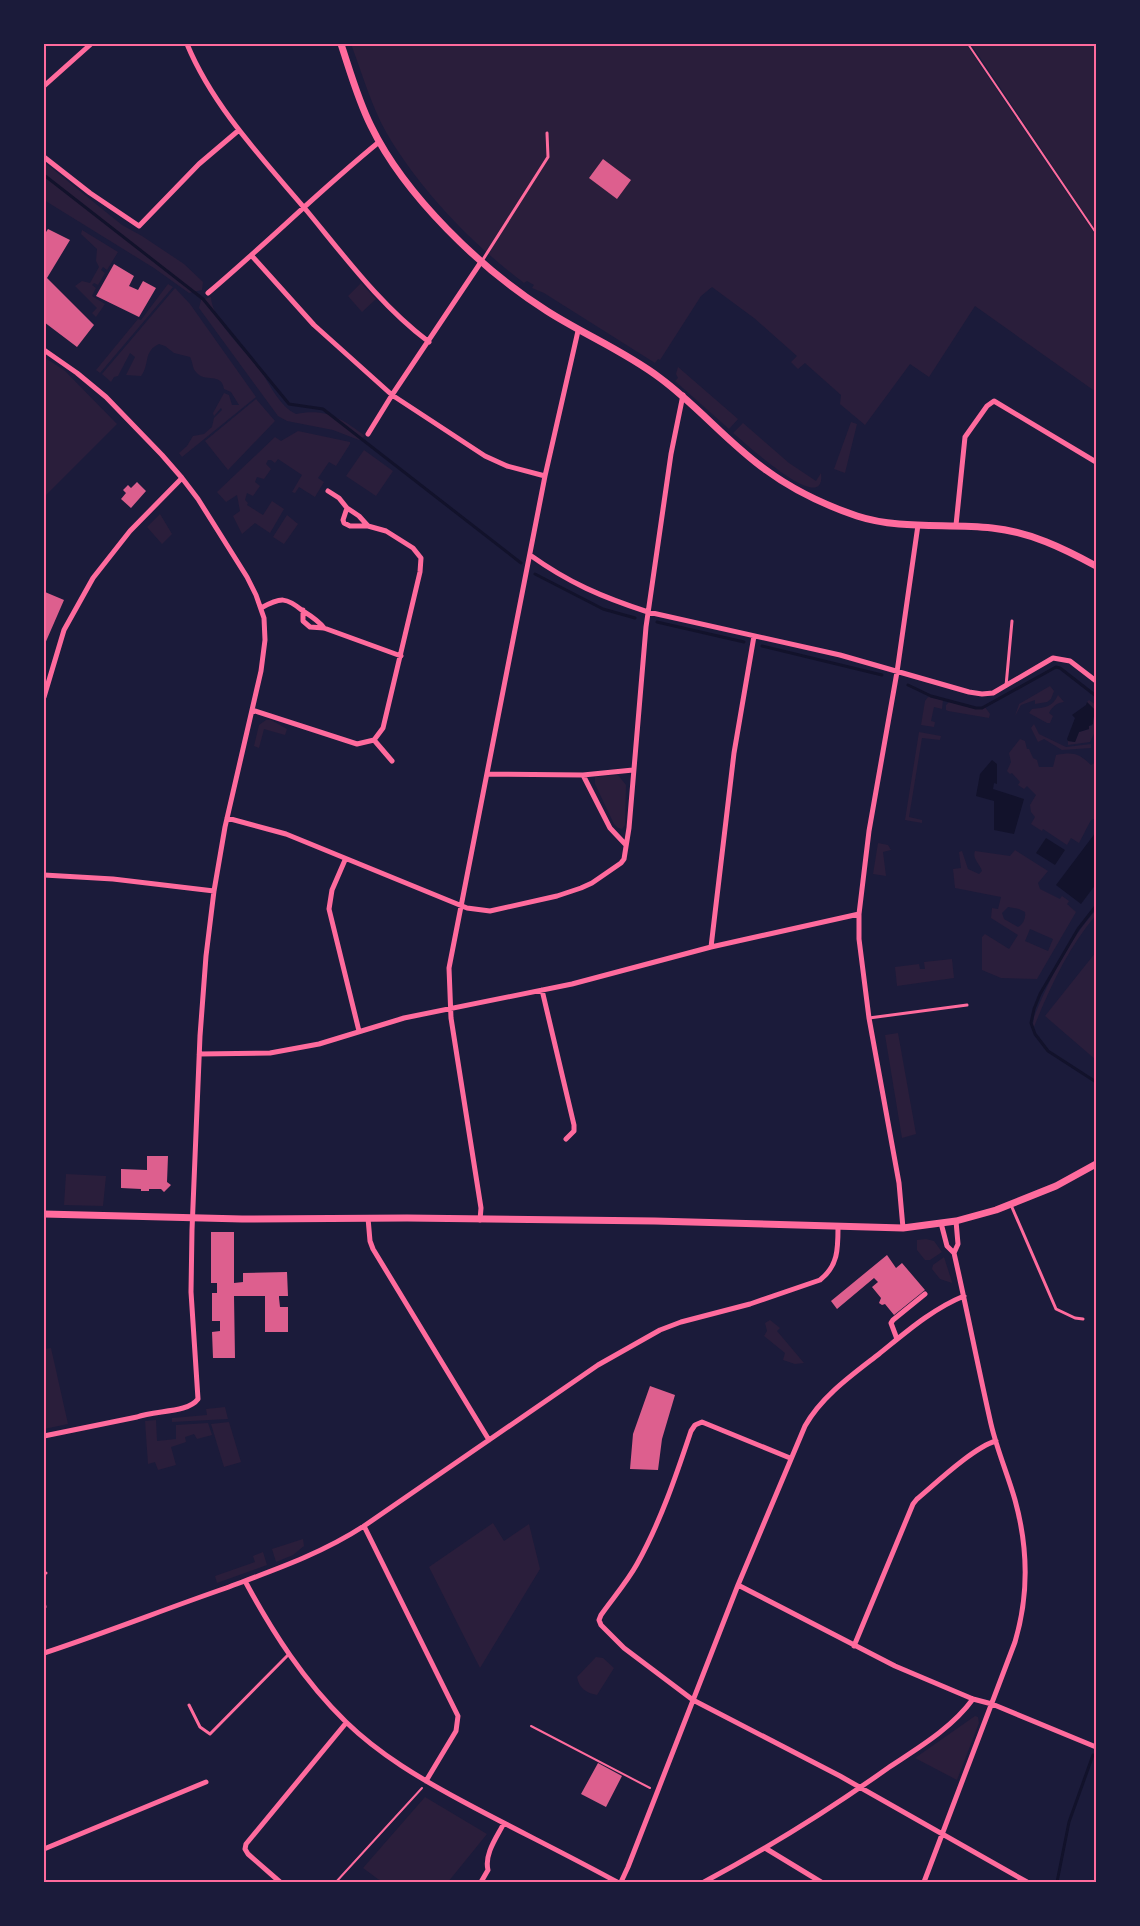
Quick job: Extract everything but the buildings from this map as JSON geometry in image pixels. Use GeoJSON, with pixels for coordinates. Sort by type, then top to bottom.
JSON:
{"type":"FeatureCollection","features":[{"type":"Feature","properties":{"kind":"street"},"geometry":{"type":"LineString","coordinates":[[44,86],[91,44]]}},
{"type":"Feature","properties":{"kind":"street"},"geometry":{"type":"LineString","coordinates":[[187,44],[215,95],[239,130],[375,292],[429,342]]}},
{"type":"Feature","properties":{"kind":"street"},"geometry":{"type":"LineString","coordinates":[[341,44],[356,91],[379,142],[407,182],[481,262],[528,299],[578,331],[642,366],[683,395],[767,471],[819,501],[858,516],[890,523],[956,525],[1000,529],[1028,535],[1066,550],[1096,566]]}},
{"type":"Feature","properties":{"kind":"street"},"geometry":{"type":"LineString","coordinates":[[44,157],[90,193],[139,226],[199,164],[239,130]]}},
{"type":"Feature","properties":{"kind":"street"},"geometry":{"type":"LineString","coordinates":[[208,293],[379,142]]}},
{"type":"Feature","properties":{"kind":"street"},"geometry":{"type":"LineString","coordinates":[[252,256],[314,324],[392,395],[485,456],[507,466],[545,476]]}},
{"type":"Feature","properties":{"kind":"street"},"geometry":{"type":"LineString","coordinates":[[368,434],[481,262]]}},
{"type":"Feature","properties":{"kind":"street"},"geometry":{"type":"LineString","coordinates":[[480,1220],[480,1208],[450,1010],[449,968],[545,476],[578,331]]}},
{"type":"Feature","properties":{"kind":"street"},"geometry":{"type":"LineString","coordinates":[[44,350],[72,369],[106,397],[182,478],[198,499],[240,565],[256,595],[261,608],[265,640],[261,672],[227,818],[214,891],[206,956],[199,1054],[191,1292],[198,1399],[194,1404],[186,1408],[147,1413],[141,1416],[44,1436]]}},
{"type":"Feature","properties":{"kind":"street"},"geometry":{"type":"LineString","coordinates":[[227,818],[278,831],[460,906],[490,912],[536,902],[581,888],[621,863],[624,859],[626,845],[648,612],[669,464],[683,395]]}},
{"type":"Feature","properties":{"kind":"street"},"geometry":{"type":"LineString","coordinates":[[956,525],[965,437],[987,406],[994,401],[1096,462]]}},
{"type":"Feature","properties":{"kind":"street"},"geometry":{"type":"LineString","coordinates":[[44,697],[64,630],[93,578],[132,528],[182,478]]}},
{"type":"Feature","properties":{"kind":"street"},"geometry":{"type":"LineString","coordinates":[[328,491],[339,498],[347,508],[360,516],[368,526]]}},
{"type":"Feature","properties":{"kind":"street"},"geometry":{"type":"LineString","coordinates":[[252,710],[357,744],[374,740],[383,728],[421,564],[419,555],[413,548],[386,531],[368,526],[345,524],[343,520],[347,508]]}},
{"type":"Feature","properties":{"kind":"street"},"geometry":{"type":"LineString","coordinates":[[904,1228],[898,1180],[869,1018],[859,939],[859,914],[870,831],[897,672],[918,525]]}},
{"type":"Feature","properties":{"kind":"street"},"geometry":{"type":"LineString","coordinates":[[530,554],[550,570],[591,592],[648,612],[840,655],[925,681],[982,694],[993,692],[1006,686],[1053,658],[1070,661],[1096,681]]}},
{"type":"Feature","properties":{"kind":"street"},"geometry":{"type":"LineString","coordinates":[[261,608],[272,602],[286,600],[303,610],[324,628]]}},
{"type":"Feature","properties":{"kind":"street"},"geometry":{"type":"LineString","coordinates":[[303,610],[304,624],[316,629],[324,628],[401,656]]}},
{"type":"Feature","properties":{"kind":"street"},"geometry":{"type":"LineString","coordinates":[[711,947],[734,753],[754,636]]}},
{"type":"Feature","properties":{"kind":"street"},"geometry":{"type":"LineString","coordinates":[[374,740],[392,761]]}},
{"type":"Feature","properties":{"kind":"street"},"geometry":{"type":"LineString","coordinates":[[488,774],[583,775],[633,770]]}},
{"type":"Feature","properties":{"kind":"street"},"geometry":{"type":"LineString","coordinates":[[583,775],[610,828],[626,845]]}},
{"type":"Feature","properties":{"kind":"street"},"geometry":{"type":"LineString","coordinates":[[345,860],[332,890],[329,909],[359,1031]]}},
{"type":"Feature","properties":{"kind":"street"},"geometry":{"type":"LineString","coordinates":[[44,875],[214,891]]}},
{"type":"Feature","properties":{"kind":"street"},"geometry":{"type":"LineString","coordinates":[[199,1054],[279,1052],[319,1044],[404,1018],[542,990],[616,973],[711,947],[859,914]]}},
{"type":"Feature","properties":{"kind":"street"},"geometry":{"type":"LineString","coordinates":[[542,990],[574,1124],[574,1130],[566,1140]]}},
{"type":"Feature","properties":{"kind":"street"},"geometry":{"type":"LineString","coordinates":[[44,1214],[193,1218],[368,1218],[655,1222],[838,1228],[904,1228],[956,1221],[1012,1205],[1056,1186],[1096,1164]]}},
{"type":"Feature","properties":{"kind":"street"},"geometry":{"type":"LineString","coordinates":[[368,1218],[370,1241],[373,1249],[489,1440]]}},
{"type":"Feature","properties":{"kind":"street"},"geometry":{"type":"LineString","coordinates":[[954,1253],[958,1244],[956,1221]]}},
{"type":"Feature","properties":{"kind":"street"},"geometry":{"type":"LineString","coordinates":[[924,1882],[1017,1634],[1022,1610],[1026,1572],[1021,1524],[996,1440],[954,1253],[947,1246],[941,1224]]}},
{"type":"Feature","properties":{"kind":"street"},"geometry":{"type":"LineString","coordinates":[[44,1653],[245,1581],[331,1546],[364,1526],[598,1365],[669,1326],[703,1315],[750,1304],[820,1280],[827,1274],[836,1259],[838,1228]]}},
{"type":"Feature","properties":{"kind":"street"},"geometry":{"type":"LineString","coordinates":[[897,1339],[892,1323],[893,1320],[925,1294]]}},
{"type":"Feature","properties":{"kind":"street"},"geometry":{"type":"LineString","coordinates":[[245,1581],[288,1654],[310,1682],[346,1722],[393,1760],[426,1781],[619,1882],[628,1867],[738,1584],[805,1426],[820,1404],[850,1377],[942,1306],[964,1296]]}},
{"type":"Feature","properties":{"kind":"street"},"geometry":{"type":"LineString","coordinates":[[790,1458],[702,1422],[695,1425],[646,1546],[627,1579],[601,1615],[599,1620],[601,1625],[624,1648],[693,1700],[860,1788],[1027,1882]]}},
{"type":"Feature","properties":{"kind":"street"},"geometry":{"type":"LineString","coordinates":[[854,1646],[913,1504],[973,1453],[985,1444],[996,1440]]}},
{"type":"Feature","properties":{"kind":"street"},"geometry":{"type":"LineString","coordinates":[[364,1526],[458,1716],[456,1731],[426,1781]]}},
{"type":"Feature","properties":{"kind":"street"},"geometry":{"type":"LineString","coordinates":[[738,1584],[895,1666],[1096,1747]]}},
{"type":"Feature","properties":{"kind":"street"},"geometry":{"type":"LineString","coordinates":[[704,1882],[811,1821],[860,1788],[946,1728],[973,1699]]}},
{"type":"Feature","properties":{"kind":"street"},"geometry":{"type":"LineString","coordinates":[[280,1882],[248,1854],[245,1849],[246,1844],[346,1722]]}},
{"type":"Feature","properties":{"kind":"street"},"geometry":{"type":"LineString","coordinates":[[44,1849],[206,1782]]}},
{"type":"Feature","properties":{"kind":"street"},"geometry":{"type":"LineString","coordinates":[[481,1882],[488,1870],[486,1863],[488,1856],[504,1823]]}},
{"type":"Feature","properties":{"kind":"street"},"geometry":{"type":"LineString","coordinates":[[765,1848],[821,1882]]}},
{"type":"Feature","properties":{"kind":"lane"},"geometry":{"type":"LineString","coordinates":[[481,262],[548,157],[547,133]]}},
{"type":"Feature","properties":{"kind":"lane"},"geometry":{"type":"LineString","coordinates":[[1006,686],[1012,621]]}},
{"type":"Feature","properties":{"kind":"lane"},"geometry":{"type":"LineString","coordinates":[[869,1018],[967,1004]]}},
{"type":"Feature","properties":{"kind":"lane"},"geometry":{"type":"LineString","coordinates":[[1012,1205],[1056,1309],[1075,1318],[1083,1319]]}},
{"type":"Feature","properties":{"kind":"lane"},"geometry":{"type":"LineString","coordinates":[[44,1602],[44,1608]]}},
{"type":"Feature","properties":{"kind":"lane"},"geometry":{"type":"LineString","coordinates":[[189,1705],[200,1727],[210,1734],[288,1654]]}},
{"type":"Feature","properties":{"kind":"path"},"geometry":{"type":"LineString","coordinates":[[968,44],[1096,233]]}},
{"type":"Feature","properties":{"kind":"path"},"geometry":{"type":"LineString","coordinates":[[531,1726],[652,1789]]}},
{"type":"Feature","properties":{"kind":"path"},"geometry":{"type":"LineString","coordinates":[[336,1882],[418,1793],[426,1781]]}},
{"type":"Feature","properties":{"kind":"shaded area"},"geometry":{"type":"Polygon","coordinates":[[[351,44],[966,44],[1096,236],[1096,392],[975,306],[929,377],[910,364],[865,425],[840,404],[841,395],[805,363],[798,369],[791,362],[797,356],[754,318],[712,287],[701,296],[660,360],[658,359],[655,363],[544,293],[532,288],[534,285],[527,281],[524,283],[504,268],[466,233],[430,195],[386,132],[371,100],[351,44]]]}},
{"type":"Feature","properties":{"kind":"shaded area"},"geometry":{"type":"Polygon","coordinates":[[[971,44],[1096,44],[1096,231],[971,44]]]}},
{"type":"Feature","properties":{"kind":"shaded area"},"geometry":{"type":"Polygon","coordinates":[[[44,162],[122,225],[184,264],[203,282],[202,290],[189,293],[154,268],[44,200],[44,162]]]}},
{"type":"Feature","properties":{"kind":"shaded area"},"geometry":{"type":"Polygon","coordinates":[[[82,230],[118,252],[107,270],[103,267],[101,270],[105,273],[98,285],[94,283],[92,285],[96,288],[92,296],[105,304],[96,317],[92,313],[97,308],[75,286],[82,281],[90,283],[99,267],[96,261],[97,249],[81,234],[82,230]]]}},
{"type":"Feature","properties":{"kind":"shaded area"},"geometry":{"type":"Polygon","coordinates":[[[361,283],[376,299],[362,312],[348,296],[361,283]]]}},
{"type":"Feature","properties":{"kind":"shaded area"},"geometry":{"type":"Polygon","coordinates":[[[168,284],[173,287],[100,373],[96,370],[138,319],[141,320],[168,284]]]}},
{"type":"Feature","properties":{"kind":"shaded area"},"geometry":{"type":"Polygon","coordinates":[[[175,288],[190,304],[256,397],[182,457],[179,453],[187,446],[193,436],[204,434],[212,427],[214,418],[222,410],[221,408],[214,416],[213,413],[224,393],[229,395],[232,405],[239,405],[231,392],[224,389],[220,381],[199,375],[194,369],[190,357],[174,353],[159,344],[151,350],[141,376],[126,375],[135,357],[130,353],[118,376],[114,377],[111,382],[102,374],[175,288]]]}},
{"type":"Feature","properties":{"kind":"shaded area"},"geometry":{"type":"Polygon","coordinates":[[[211,297],[217,316],[223,325],[260,370],[285,406],[296,414],[317,413],[334,416],[365,436],[359,440],[333,430],[287,421],[278,416],[199,308],[201,300],[211,297]]]}},
{"type":"Feature","properties":{"kind":"shaded area"},"geometry":{"type":"Polygon","coordinates":[[[44,357],[65,371],[117,424],[44,497],[44,357]]]}},
{"type":"Feature","properties":{"kind":"shaded area"},"geometry":{"type":"Polygon","coordinates":[[[678,367],[738,419],[729,429],[675,381],[678,378],[676,374],[678,367]]]}},
{"type":"Feature","properties":{"kind":"shaded area"},"geometry":{"type":"Polygon","coordinates":[[[256,399],[275,421],[228,470],[205,441],[256,399]]]}},
{"type":"Feature","properties":{"kind":"shaded area"},"geometry":{"type":"Polygon","coordinates":[[[851,422],[857,424],[845,473],[834,469],[851,422]]]}},
{"type":"Feature","properties":{"kind":"shaded area"},"geometry":{"type":"Polygon","coordinates":[[[743,423],[789,463],[816,481],[821,473],[819,485],[811,487],[798,483],[766,461],[733,433],[743,423]]]}},
{"type":"Feature","properties":{"kind":"shaded area"},"geometry":{"type":"Polygon","coordinates":[[[298,431],[350,442],[350,444],[336,466],[329,462],[318,478],[324,482],[315,497],[299,487],[295,493],[292,492],[302,475],[278,459],[275,463],[268,460],[266,464],[271,469],[264,479],[257,477],[255,482],[260,486],[253,496],[247,493],[245,500],[248,503],[247,505],[263,515],[272,501],[284,509],[270,533],[255,523],[242,534],[233,516],[240,511],[237,495],[226,502],[217,492],[275,437],[281,441],[298,431]]]}},
{"type":"Feature","properties":{"kind":"shaded area"},"geometry":{"type":"Polygon","coordinates":[[[364,450],[393,471],[376,496],[346,476],[364,450]]]}},
{"type":"Feature","properties":{"kind":"shaded area"},"geometry":{"type":"Polygon","coordinates":[[[160,514],[172,534],[162,544],[147,527],[160,514]]]}},
{"type":"Feature","properties":{"kind":"shaded area"},"geometry":{"type":"Polygon","coordinates":[[[287,515],[298,524],[284,544],[273,537],[287,515]]]}},
{"type":"Feature","properties":{"kind":"shaded area"},"geometry":{"type":"Polygon","coordinates":[[[1050,686],[1054,691],[1051,699],[1047,702],[1035,704],[1035,700],[1021,705],[1015,716],[1019,704],[1050,686]]]}},
{"type":"Feature","properties":{"kind":"shaded area"},"geometry":{"type":"Polygon","coordinates":[[[1058,695],[1064,702],[1057,704],[1050,711],[1049,713],[1053,716],[1050,723],[1029,713],[1032,709],[1051,704],[1058,695]]]}},
{"type":"Feature","properties":{"kind":"shaded area"},"geometry":{"type":"Polygon","coordinates":[[[928,697],[943,700],[942,709],[934,707],[931,721],[935,722],[934,727],[921,725],[925,701],[928,697]]]}},
{"type":"Feature","properties":{"kind":"shaded area"},"geometry":{"type":"Polygon","coordinates":[[[1089,700],[1096,705],[1096,711],[1087,702],[1089,700]]]}},
{"type":"Feature","properties":{"kind":"shaded area"},"geometry":{"type":"Polygon","coordinates":[[[949,702],[976,709],[985,707],[990,714],[989,718],[948,711],[946,710],[946,705],[949,702]]]}},
{"type":"Feature","properties":{"kind":"shaded area"},"geometry":{"type":"Polygon","coordinates":[[[1087,702],[1096,711],[1093,724],[1089,726],[1089,729],[1079,732],[1075,742],[1068,741],[1067,739],[1075,718],[1072,715],[1086,705],[1087,702]]]}},
{"type":"Feature","properties":{"kind":"shaded area"},"geometry":{"type":"Polygon","coordinates":[[[1096,711],[1096,730],[1090,742],[1068,745],[1068,741],[1075,742],[1079,732],[1092,726],[1096,711]]]}},
{"type":"Feature","properties":{"kind":"shaded area"},"geometry":{"type":"Polygon","coordinates":[[[266,720],[271,720],[287,729],[285,735],[264,729],[259,748],[254,746],[259,725],[266,720]]]}},
{"type":"Feature","properties":{"kind":"shaded area"},"geometry":{"type":"Polygon","coordinates":[[[1034,724],[1039,734],[1066,747],[1091,744],[1091,748],[1062,750],[1044,739],[1038,742],[1031,728],[1034,724]]]}},
{"type":"Feature","properties":{"kind":"shaded area"},"geometry":{"type":"Polygon","coordinates":[[[919,732],[941,736],[940,740],[922,738],[909,817],[922,820],[922,823],[905,820],[919,732]]]}},
{"type":"Feature","properties":{"kind":"shaded area"},"geometry":{"type":"Polygon","coordinates":[[[1020,739],[1025,741],[1027,749],[1029,749],[1033,758],[1037,760],[1039,767],[1053,767],[1056,755],[1067,754],[1075,754],[1091,765],[1096,762],[1096,820],[1091,820],[1079,843],[1071,838],[1067,845],[1043,829],[1042,831],[1031,824],[1035,817],[1031,812],[1030,805],[1036,795],[1027,786],[1024,789],[1018,785],[1020,782],[1012,773],[1010,774],[1007,771],[1011,762],[1009,753],[1020,739]]]}},
{"type":"Feature","properties":{"kind":"shaded area"},"geometry":{"type":"Polygon","coordinates":[[[992,760],[997,764],[997,784],[994,783],[993,789],[1024,799],[1014,834],[994,830],[994,801],[976,796],[980,774],[992,760]]]}},
{"type":"Feature","properties":{"kind":"shaded area"},"geometry":{"type":"Polygon","coordinates":[[[618,775],[626,785],[625,825],[622,829],[614,824],[595,784],[595,777],[618,775]]]}},
{"type":"Feature","properties":{"kind":"shaded area"},"geometry":{"type":"Polygon","coordinates":[[[1096,832],[1096,884],[1081,904],[1056,885],[1096,832]]]}},
{"type":"Feature","properties":{"kind":"shaded area"},"geometry":{"type":"Polygon","coordinates":[[[1046,838],[1065,850],[1055,865],[1036,853],[1046,838]]]}},
{"type":"Feature","properties":{"kind":"shaded area"},"geometry":{"type":"Polygon","coordinates":[[[878,843],[888,845],[891,850],[883,852],[886,876],[873,874],[878,843]]]}},
{"type":"Feature","properties":{"kind":"shaded area"},"geometry":{"type":"Polygon","coordinates":[[[1015,850],[1048,871],[1038,883],[1040,889],[1060,899],[1062,896],[1069,901],[1067,904],[1076,912],[1037,979],[1001,978],[982,970],[982,937],[985,934],[1009,949],[1018,935],[991,918],[992,908],[998,909],[1001,897],[955,888],[953,869],[961,868],[959,852],[962,851],[968,869],[979,874],[982,871],[975,859],[975,851],[1010,856],[1015,850]],[[1008,907],[1002,913],[1004,919],[1018,927],[1020,926],[1024,921],[1025,912],[1008,907]],[[1030,929],[1025,941],[1048,951],[1053,939],[1030,929]]]}},
{"type":"Feature","properties":{"kind":"shaded area"},"geometry":{"type":"Polygon","coordinates":[[[1096,910],[1096,915],[1077,940],[1060,968],[1034,1027],[1034,1017],[1053,975],[1068,947],[1096,910]]]}},
{"type":"Feature","properties":{"kind":"shaded area"},"geometry":{"type":"Polygon","coordinates":[[[1096,952],[1096,1060],[1045,1016],[1096,952]]]}},
{"type":"Feature","properties":{"kind":"shaded area"},"geometry":{"type":"Polygon","coordinates":[[[952,959],[954,978],[897,986],[895,967],[919,964],[920,969],[925,969],[924,962],[952,959]]]}},
{"type":"Feature","properties":{"kind":"shaded area"},"geometry":{"type":"Polygon","coordinates":[[[898,1033],[916,1134],[902,1138],[885,1035],[898,1033]]]}},
{"type":"Feature","properties":{"kind":"shaded area"},"geometry":{"type":"Polygon","coordinates":[[[66,1174],[106,1176],[103,1206],[64,1205],[66,1174]]]}},
{"type":"Feature","properties":{"kind":"shaded area"},"geometry":{"type":"Polygon","coordinates":[[[926,1239],[934,1241],[942,1252],[930,1260],[925,1260],[917,1250],[917,1240],[926,1239]]]}},
{"type":"Feature","properties":{"kind":"shaded area"},"geometry":{"type":"Polygon","coordinates":[[[944,1257],[952,1283],[940,1279],[932,1269],[933,1265],[944,1257]]]}},
{"type":"Feature","properties":{"kind":"shaded area"},"geometry":{"type":"Polygon","coordinates":[[[770,1320],[780,1328],[777,1331],[804,1363],[795,1364],[783,1360],[785,1353],[764,1336],[767,1331],[765,1323],[770,1320]]]}},
{"type":"Feature","properties":{"kind":"shaded area"},"geometry":{"type":"Polygon","coordinates":[[[51,1348],[68,1424],[44,1429],[44,1349],[51,1348]]]}},
{"type":"Feature","properties":{"kind":"shaded area"},"geometry":{"type":"Polygon","coordinates":[[[225,1407],[228,1419],[172,1422],[172,1418],[207,1415],[206,1409],[225,1407]]]}},
{"type":"Feature","properties":{"kind":"shaded area"},"geometry":{"type":"Polygon","coordinates":[[[156,1420],[157,1441],[176,1439],[176,1425],[208,1423],[212,1435],[197,1439],[194,1434],[185,1437],[186,1442],[171,1447],[176,1465],[158,1470],[155,1462],[148,1464],[145,1421],[156,1420]]]}},
{"type":"Feature","properties":{"kind":"shaded area"},"geometry":{"type":"Polygon","coordinates":[[[229,1422],[241,1462],[224,1467],[211,1424],[229,1422]]]}},
{"type":"Feature","properties":{"kind":"shaded area"},"geometry":{"type":"Polygon","coordinates":[[[493,1523],[504,1541],[529,1524],[540,1569],[480,1668],[429,1567],[493,1523]]]}},
{"type":"Feature","properties":{"kind":"shaded area"},"geometry":{"type":"Polygon","coordinates":[[[303,1539],[304,1546],[293,1555],[276,1562],[272,1549],[303,1539]]]}},
{"type":"Feature","properties":{"kind":"shaded area"},"geometry":{"type":"Polygon","coordinates":[[[263,1552],[267,1565],[217,1583],[215,1576],[255,1562],[253,1556],[263,1552]]]}},
{"type":"Feature","properties":{"kind":"shaded area"},"geometry":{"type":"Polygon","coordinates":[[[596,1657],[603,1658],[614,1668],[597,1695],[584,1689],[579,1684],[577,1677],[596,1657]]]}},
{"type":"Feature","properties":{"kind":"shaded area"},"geometry":{"type":"Polygon","coordinates":[[[975,1716],[978,1717],[979,1723],[957,1780],[915,1758],[975,1716]]]}},
{"type":"Feature","properties":{"kind":"shaded area"},"geometry":{"type":"Polygon","coordinates":[[[425,1797],[487,1834],[448,1882],[382,1882],[363,1868],[425,1797]]]}},
{"type":"Feature","properties":{"kind":"waterway"},"geometry":{"type":"LineString","coordinates":[[44,175],[203,299],[289,404],[323,409],[521,563]]}},
{"type":"Feature","properties":{"kind":"waterway"},"geometry":{"type":"LineString","coordinates":[[535,574],[603,609],[635,618]]}},
{"type":"Feature","properties":{"kind":"waterway"},"geometry":{"type":"LineString","coordinates":[[657,622],[744,642]]}},
{"type":"Feature","properties":{"kind":"waterway"},"geometry":{"type":"LineString","coordinates":[[762,646],[882,675]]}},
{"type":"Feature","properties":{"kind":"waterway"},"geometry":{"type":"LineString","coordinates":[[908,685],[931,696],[982,708],[1056,667],[1060,668],[1096,696]]}},
{"type":"Feature","properties":{"kind":"waterway"},"geometry":{"type":"LineString","coordinates":[[1096,906],[1078,929],[1040,994],[1031,1023],[1035,1034],[1048,1051],[1096,1082]]}},
{"type":"Feature","properties":{"kind":"waterway"},"geometry":{"type":"LineString","coordinates":[[1057,1882],[1069,1822],[1093,1755]]}}]}
